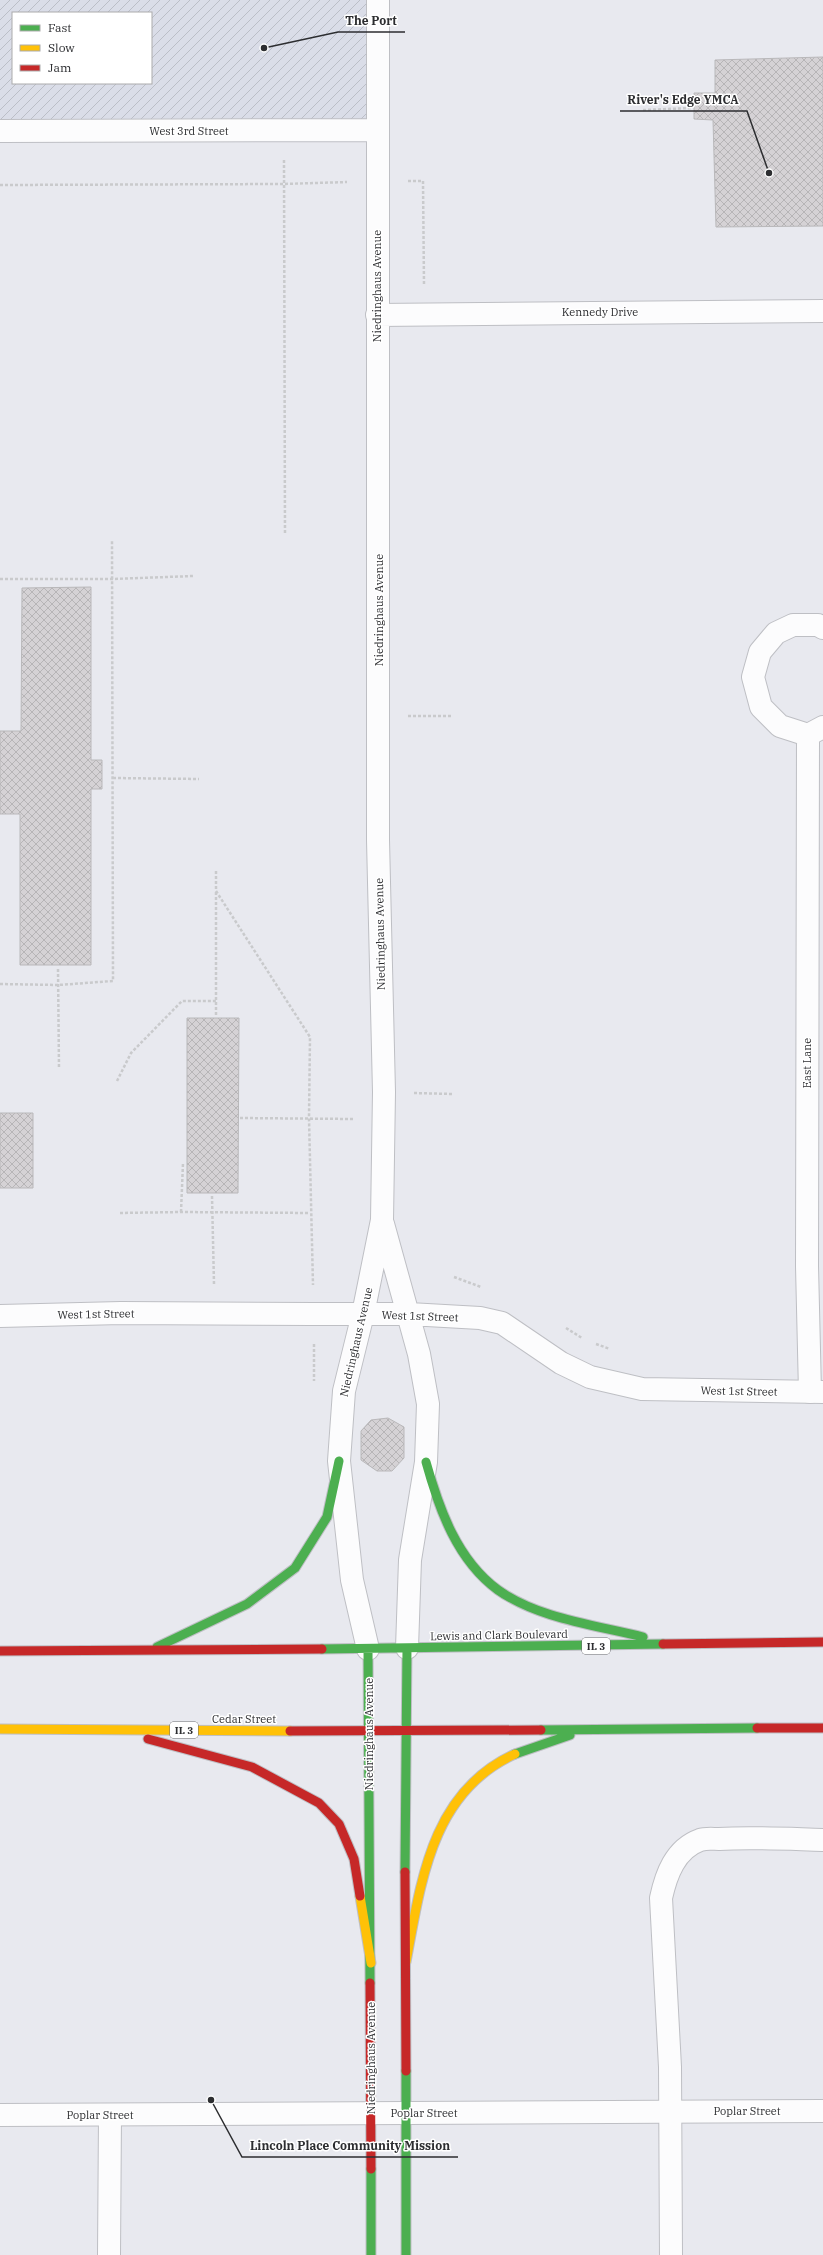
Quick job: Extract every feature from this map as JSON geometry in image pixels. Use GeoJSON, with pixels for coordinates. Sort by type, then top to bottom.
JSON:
{"type":"FeatureCollection","features":[{"type":"Feature","properties":{"kind":"main road"},"geometry":{"type":"LineString","coordinates":[[151,1650],[247,1604],[295,1568],[327,1517],[339,1461]]}},
{"type":"Feature","properties":{"kind":"main road"},"geometry":{"type":"LineString","coordinates":[[426,1462],[436,1500],[451,1536],[474,1567],[501,1592],[545,1612],[671,1644]]}},
{"type":"Feature","properties":{"kind":"main road","name":"Lewis and Clark Boulevard"},"geometry":{"type":"LineString","coordinates":[[368,1649],[823,1642]]}},
{"type":"Feature","properties":{"kind":"main road","name":"Niedringhaus Avenue"},"geometry":{"type":"LineString","coordinates":[[406,2255],[407,1648]]}},
{"type":"Feature","properties":{"kind":"main road","name":"IL 3"},"geometry":{"type":"LineString","coordinates":[[0,1651],[368,1649]]}},
{"type":"Feature","properties":{"kind":"main road","name":"Niedringhaus Avenue"},"geometry":{"type":"LineString","coordinates":[[368,1649],[372,2255]]}},
{"type":"Feature","properties":{"kind":"main road","name":"IL 3"},"geometry":{"type":"LineString","coordinates":[[369,1731],[823,1728]]}},
{"type":"Feature","properties":{"kind":"main road","name":"Cedar Street"},"geometry":{"type":"LineString","coordinates":[[0,1729],[369,1731]]}},
{"type":"Feature","properties":{"kind":"main road"},"geometry":{"type":"LineString","coordinates":[[110,1730],[184,1748],[252,1767],[319,1803],[339,1824],[354,1859],[371,1963]]}},
{"type":"Feature","properties":{"kind":"main road"},"geometry":{"type":"LineString","coordinates":[[406,1962],[420,1890],[431,1845],[450,1808],[470,1783],[507,1758],[584,1730]]}},
{"type":"Feature","properties":{"kind":"street","name":"Niedringhaus Avenue"},"geometry":{"type":"LineString","coordinates":[[368,1649],[352,1580],[339,1461],[344,1391],[364,1314],[382,1220],[382,1120],[384,1092],[378,840],[380,717],[377,314],[378,0]]}},
{"type":"Feature","properties":{"kind":"street","name":"West 3rd Street"},"geometry":{"type":"LineString","coordinates":[[0,131],[378,130]]}},
{"type":"Feature","properties":{"kind":"street","name":"Kennedy Drive"},"geometry":{"type":"LineString","coordinates":[[377,314],[823,311]]}},
{"type":"Feature","properties":{"kind":"street","name":"East Lane"},"geometry":{"type":"LineString","coordinates":[[816,1392],[807,1266],[815,731],[780,726],[762,707],[753,677],[760,652],[776,633],[793,626],[818,626],[823,628]]}},
{"type":"Feature","properties":{"kind":"street","name":"Niedringhaus Avenue"},"geometry":{"type":"LineString","coordinates":[[382,1220],[409,1314],[419,1354],[428,1404],[426,1462],[410,1560],[407,1648]]}},
{"type":"Feature","properties":{"kind":"street","name":"West 1st Street"},"geometry":{"type":"LineString","coordinates":[[0,1316],[122,1313],[409,1314],[480,1318],[502,1323],[561,1363],[590,1377],[642,1389],[816,1392]]}},
{"type":"Feature","properties":{"kind":"street"},"geometry":{"type":"LineString","coordinates":[[671,2255],[670,2067],[661,1898],[665,1878],[674,1861],[683,1852],[700,1840],[729,1838],[823,1840]]}},
{"type":"Feature","properties":{"kind":"street","name":"Poplar Street"},"geometry":{"type":"LineString","coordinates":[[0,2115],[823,2110]]}},
{"type":"Feature","properties":{"kind":"street"},"geometry":{"type":"LineString","coordinates":[[109,2255],[110,2115]]}},
{"type":"Feature","properties":{"kind":"path"},"geometry":{"type":"LineString","coordinates":[[643,110],[692,108]]}},
{"type":"Feature","properties":{"kind":"path"},"geometry":{"type":"LineString","coordinates":[[285,131],[283,184],[285,535]]}},
{"type":"Feature","properties":{"kind":"path"},"geometry":{"type":"LineString","coordinates":[[0,186],[283,184],[423,181],[423,284],[430,284]]}},
{"type":"Feature","properties":{"kind":"path"},"geometry":{"type":"LineString","coordinates":[[0,984],[58,985],[113,981],[112,540]]}},
{"type":"Feature","properties":{"kind":"path"},"geometry":{"type":"LineString","coordinates":[[0,579],[113,580],[193,576]]}},
{"type":"Feature","properties":{"kind":"path"},"geometry":{"type":"LineString","coordinates":[[380,717],[451,716]]}},
{"type":"Feature","properties":{"kind":"path"},"geometry":{"type":"LineString","coordinates":[[113,778],[199,779]]}},
{"type":"Feature","properties":{"kind":"path"},"geometry":{"type":"LineString","coordinates":[[216,871],[216,1016]]}},
{"type":"Feature","properties":{"kind":"path"},"geometry":{"type":"LineString","coordinates":[[216,891],[310,1037],[310,1213],[314,1314],[314,1386]]}},
{"type":"Feature","properties":{"kind":"path"},"geometry":{"type":"LineString","coordinates":[[58,968],[59,1069]]}},
{"type":"Feature","properties":{"kind":"path"},"geometry":{"type":"LineString","coordinates":[[117,1082],[131,1053],[182,1001],[216,1001]]}},
{"type":"Feature","properties":{"kind":"path"},"geometry":{"type":"LineString","coordinates":[[384,1092],[453,1094]]}},
{"type":"Feature","properties":{"kind":"path"},"geometry":{"type":"LineString","coordinates":[[240,1118],[382,1120]]}},
{"type":"Feature","properties":{"kind":"path"},"geometry":{"type":"LineString","coordinates":[[181,1212],[183,1163]]}},
{"type":"Feature","properties":{"kind":"path"},"geometry":{"type":"LineString","coordinates":[[212,1196],[215,1286]]}},
{"type":"Feature","properties":{"kind":"path"},"geometry":{"type":"LineString","coordinates":[[120,1214],[181,1212],[310,1213]]}},
{"type":"Feature","properties":{"kind":"path"},"geometry":{"type":"LineString","coordinates":[[454,1277],[484,1288]]}},
{"type":"Feature","properties":{"kind":"path"},"geometry":{"type":"LineString","coordinates":[[560,1323],[584,1339]]}},
{"type":"Feature","properties":{"kind":"path"},"geometry":{"type":"LineString","coordinates":[[591,1343],[611,1349]]}},
{"type":"Feature","properties":{"kind":"shaded area"},"geometry":{"type":"Polygon","coordinates":[[[0,0],[375,0],[378,130],[0,132],[0,0]]]}},
{"type":"Feature","properties":{"kind":"building"},"geometry":{"type":"Polygon","coordinates":[[[823,57],[823,226],[716,227],[713,120],[694,119],[694,93],[715,93],[715,60],[823,57]]]}},
{"type":"Feature","properties":{"kind":"building"},"geometry":{"type":"Polygon","coordinates":[[[91,587],[91,760],[102,760],[102,789],[91,789],[91,965],[20,965],[20,814],[0,814],[0,731],[21,731],[22,588],[91,587]]]}},
{"type":"Feature","properties":{"kind":"building"},"geometry":{"type":"Polygon","coordinates":[[[187,1018],[239,1018],[238,1193],[187,1193],[187,1018]]]}},
{"type":"Feature","properties":{"kind":"building"},"geometry":{"type":"Polygon","coordinates":[[[0,1113],[33,1113],[33,1188],[0,1188],[0,1113]]]}},
{"type":"Feature","properties":{"kind":"building"},"geometry":{"type":"Polygon","coordinates":[[[388,1418],[404,1427],[404,1458],[392,1471],[377,1471],[361,1460],[361,1431],[371,1420],[388,1418]]]}},
{"type":"Feature","properties":{"kind":"traffic: fast"},"geometry":{"type":"LineString","coordinates":[[157,1647],[247,1604],[295,1568],[327,1517],[339,1461]]}},
{"type":"Feature","properties":{"kind":"traffic: fast"},"geometry":{"type":"LineString","coordinates":[[426,1462],[437,1498],[461,1549],[471,1564],[498,1590],[531,1608],[568,1620],[643,1637]]}},
{"type":"Feature","properties":{"kind":"traffic: fast"},"geometry":{"type":"LineString","coordinates":[[322,1649],[663,1644]]}},
{"type":"Feature","properties":{"kind":"traffic: fast"},"geometry":{"type":"LineString","coordinates":[[405,1872],[407,1648]]}},
{"type":"Feature","properties":{"kind":"traffic: fast"},"geometry":{"type":"LineString","coordinates":[[368,1649],[370,1983]]}},
{"type":"Feature","properties":{"kind":"traffic: fast"},"geometry":{"type":"LineString","coordinates":[[541,1730],[757,1728]]}},
{"type":"Feature","properties":{"kind":"traffic: fast"},"geometry":{"type":"LineString","coordinates":[[515,1754],[570,1735]]}},
{"type":"Feature","properties":{"kind":"traffic: fast"},"geometry":{"type":"LineString","coordinates":[[406,2071],[406,2255]]}},
{"type":"Feature","properties":{"kind":"traffic: fast"},"geometry":{"type":"LineString","coordinates":[[371,2169],[371,2255]]}},
{"type":"Feature","properties":{"kind":"traffic: slow"},"geometry":{"type":"LineString","coordinates":[[0,1729],[290,1731]]}},
{"type":"Feature","properties":{"kind":"traffic: slow"},"geometry":{"type":"LineString","coordinates":[[406,1962],[425,1871],[435,1842],[448,1815],[465,1791],[487,1771],[515,1754]]}},
{"type":"Feature","properties":{"kind":"traffic: slow"},"geometry":{"type":"LineString","coordinates":[[360,1896],[371,1963]]}},
{"type":"Feature","properties":{"kind":"traffic: jam"},"geometry":{"type":"LineString","coordinates":[[663,1644],[823,1642]]}},
{"type":"Feature","properties":{"kind":"traffic: jam"},"geometry":{"type":"LineString","coordinates":[[0,1651],[322,1649]]}},
{"type":"Feature","properties":{"kind":"traffic: jam"},"geometry":{"type":"LineString","coordinates":[[757,1728],[823,1728]]}},
{"type":"Feature","properties":{"kind":"traffic: jam"},"geometry":{"type":"LineString","coordinates":[[290,1731],[541,1730]]}},
{"type":"Feature","properties":{"kind":"traffic: jam"},"geometry":{"type":"LineString","coordinates":[[148,1739],[252,1767],[319,1803],[339,1824],[354,1859],[360,1896]]}},
{"type":"Feature","properties":{"kind":"traffic: jam"},"geometry":{"type":"LineString","coordinates":[[405,1872],[406,2071]]}},
{"type":"Feature","properties":{"kind":"traffic: jam"},"geometry":{"type":"LineString","coordinates":[[370,1983],[371,2169]]}},
{"type":"Feature","properties":{"kind":"place","name":"The Port"},"geometry":{"type":"Point","coordinates":[264,48]}},
{"type":"Feature","properties":{"kind":"place","name":"River's Edge YMCA"},"geometry":{"type":"Point","coordinates":[769,173]}},
{"type":"Feature","properties":{"kind":"place","name":"Lincoln Place Community Mission"},"geometry":{"type":"Point","coordinates":[211,2100]}}]}
